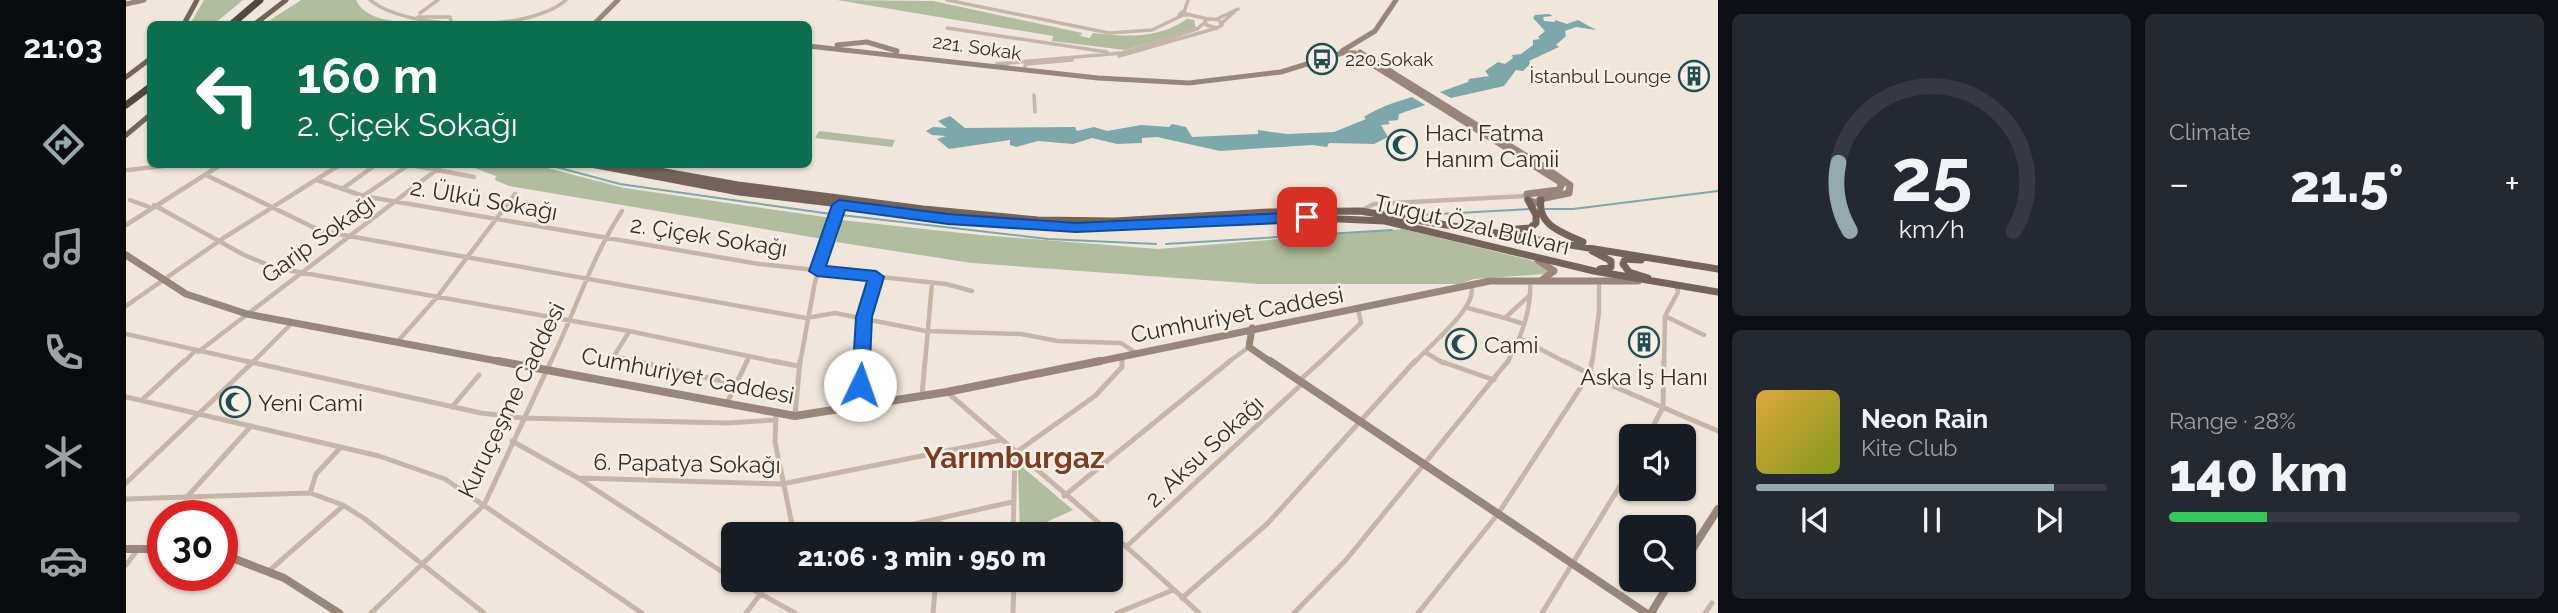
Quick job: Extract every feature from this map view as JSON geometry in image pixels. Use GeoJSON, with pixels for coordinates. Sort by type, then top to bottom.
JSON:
{"type":"FeatureCollection","features":[{"type":"Feature","properties":{"kind":"highway"},"geometry":{"type":"LineString","coordinates":[[226,21],[251,0]]}},
{"type":"Feature","properties":{"kind":"highway"},"geometry":{"type":"LineString","coordinates":[[236,21],[260,0]]}},
{"type":"Feature","properties":{"kind":"highway"},"geometry":{"type":"LineString","coordinates":[[126,97],[147,82]]}},
{"type":"Feature","properties":{"kind":"highway"},"geometry":{"type":"LineString","coordinates":[[126,104],[147,89]]}},
{"type":"Feature","properties":{"kind":"main road"},"geometry":{"type":"LineString","coordinates":[[186,21],[197,0]]}},
{"type":"Feature","properties":{"kind":"main road"},"geometry":{"type":"LineString","coordinates":[[260,21],[286,0]]}},
{"type":"Feature","properties":{"kind":"main road"},"geometry":{"type":"LineString","coordinates":[[126,77],[147,61]]}},
{"type":"Feature","properties":{"kind":"main road"},"geometry":{"type":"LineString","coordinates":[[126,132],[147,115]]}},
{"type":"Feature","properties":{"kind":"main road","name":"Turgut Özal Bulvarı"},"geometry":{"type":"LineString","coordinates":[[610,168],[685,184],[839,205],[948,219],[1076,228],[1307,217],[1355,218],[1420,227],[1547,261],[1677,287]]}},
{"type":"Feature","properties":{"kind":"main road","name":"Turgut Özal Bulvarı"},"geometry":{"type":"LineString","coordinates":[[636,168],[660,174],[875,203],[1040,219],[1115,220],[1306,210],[1360,211],[1491,230],[1718,269]]}},
{"type":"Feature","properties":{"kind":"main road"},"geometry":{"type":"LineString","coordinates":[[1521,254],[1468,235],[1471,232],[1534,226],[1537,218],[1529,197]]}},
{"type":"Feature","properties":{"kind":"main road"},"geometry":{"type":"LineString","coordinates":[[1540,200],[1542,214],[1553,230],[1600,248]]}},
{"type":"Feature","properties":{"kind":"main road"},"geometry":{"type":"LineString","coordinates":[[1512,234],[1597,252],[1612,264],[1605,270],[1547,261]]}},
{"type":"Feature","properties":{"kind":"main road"},"geometry":{"type":"LineString","coordinates":[[1677,287],[1629,272],[1623,262],[1634,258],[1697,266]]}},
{"type":"Feature","properties":{"kind":"street"},"geometry":{"type":"LineString","coordinates":[[126,4],[144,0]]}},
{"type":"Feature","properties":{"kind":"street"},"geometry":{"type":"LineString","coordinates":[[369,0],[373,6],[384,11],[415,18],[452,21],[532,18],[566,0]]}},
{"type":"Feature","properties":{"kind":"street"},"geometry":{"type":"LineString","coordinates":[[415,18],[438,0]]}},
{"type":"Feature","properties":{"kind":"street"},"geometry":{"type":"LineString","coordinates":[[597,21],[618,0]]}},
{"type":"Feature","properties":{"kind":"street"},"geometry":{"type":"LineString","coordinates":[[947,0],[1109,33],[1152,30],[1184,14],[1206,21],[1217,28]]}},
{"type":"Feature","properties":{"kind":"street"},"geometry":{"type":"LineString","coordinates":[[1184,14],[1188,0]]}},
{"type":"Feature","properties":{"kind":"street"},"geometry":{"type":"LineString","coordinates":[[1354,51],[1385,26],[1398,0]]}},
{"type":"Feature","properties":{"kind":"street"},"geometry":{"type":"LineString","coordinates":[[1354,51],[1378,28],[1398,0]]}},
{"type":"Feature","properties":{"kind":"street"},"geometry":{"type":"LineString","coordinates":[[1007,66],[1122,53],[1157,44],[1238,9],[1217,28],[1125,56],[1026,68]]}},
{"type":"Feature","properties":{"kind":"street"},"geometry":{"type":"LineString","coordinates":[[1217,19],[1222,23]]}},
{"type":"Feature","properties":{"kind":"street"},"geometry":{"type":"LineString","coordinates":[[947,28],[1122,53]]}},
{"type":"Feature","properties":{"kind":"street"},"geometry":{"type":"LineString","coordinates":[[858,43],[855,47],[858,51]]}},
{"type":"Feature","properties":{"kind":"street","name":"221. Sokak"},"geometry":{"type":"LineString","coordinates":[[812,44],[858,43],[902,52],[1007,66]]}},
{"type":"Feature","properties":{"kind":"street","name":"221. Sokak"},"geometry":{"type":"LineString","coordinates":[[812,45],[1189,83],[1235,80],[1354,51]]}},
{"type":"Feature","properties":{"kind":"street"},"geometry":{"type":"LineString","coordinates":[[867,52],[880,46]]}},
{"type":"Feature","properties":{"kind":"street"},"geometry":{"type":"LineString","coordinates":[[1080,48],[1084,52],[1081,56]]}},
{"type":"Feature","properties":{"kind":"street"},"geometry":{"type":"LineString","coordinates":[[1354,51],[1556,177],[1563,186],[1559,190],[1529,197],[1374,204],[1360,211]]}},
{"type":"Feature","properties":{"kind":"street"},"geometry":{"type":"LineString","coordinates":[[1354,51],[1559,175],[1570,185],[1571,190],[1566,195],[1540,200],[1529,197]]}},
{"type":"Feature","properties":{"kind":"street"},"geometry":{"type":"LineString","coordinates":[[1034,95],[1035,112]]}},
{"type":"Feature","properties":{"kind":"street"},"geometry":{"type":"LineString","coordinates":[[128,170],[147,168]]}},
{"type":"Feature","properties":{"kind":"street"},"geometry":{"type":"LineString","coordinates":[[126,225],[152,206],[216,168]]}},
{"type":"Feature","properties":{"kind":"street"},"geometry":{"type":"LineString","coordinates":[[126,306],[272,206],[335,168]]}},
{"type":"Feature","properties":{"kind":"street"},"geometry":{"type":"LineString","coordinates":[[342,189],[371,168]]}},
{"type":"Feature","properties":{"kind":"street"},"geometry":{"type":"LineString","coordinates":[[363,196],[402,168]]}},
{"type":"Feature","properties":{"kind":"street"},"geometry":{"type":"LineString","coordinates":[[424,168],[474,177]]}},
{"type":"Feature","properties":{"kind":"street","name":"Garip Sokağı"},"geometry":{"type":"LineString","coordinates":[[142,400],[196,351],[439,168]]}},
{"type":"Feature","properties":{"kind":"street"},"geometry":{"type":"LineString","coordinates":[[206,175],[272,206],[306,226],[348,236],[589,277],[806,318],[835,313],[926,331],[1021,334],[1058,341],[1121,343],[1132,348],[1137,354]]}},
{"type":"Feature","properties":{"kind":"street","name":"2. Ülkü Sokağı"},"geometry":{"type":"LineString","coordinates":[[317,180],[363,196],[605,237]]}},
{"type":"Feature","properties":{"kind":"street"},"geometry":{"type":"LineString","coordinates":[[397,343],[438,296],[515,194]]}},
{"type":"Feature","properties":{"kind":"street"},"geometry":{"type":"LineString","coordinates":[[130,200],[152,206],[197,226],[217,243],[252,260],[299,272],[629,331],[798,366]]}},
{"type":"Feature","properties":{"kind":"street"},"geometry":{"type":"LineString","coordinates":[[795,416],[798,366],[806,318],[817,271],[839,205]]}},
{"type":"Feature","properties":{"kind":"street","name":"Kuruçeşme Caddesi"},"geometry":{"type":"LineString","coordinates":[[371,613],[484,505],[522,418],[571,321],[605,237],[622,211]]}},
{"type":"Feature","properties":{"kind":"street","name":"2. Çiçek Sokağı"},"geometry":{"type":"LineString","coordinates":[[605,237],[759,264],[932,283],[972,291]]}},
{"type":"Feature","properties":{"kind":"street"},"geometry":{"type":"LineString","coordinates":[[1521,254],[1552,268],[1551,275],[1543,279]]}},
{"type":"Feature","properties":{"kind":"street","name":"Cumhuriyet Caddesi"},"geometry":{"type":"LineString","coordinates":[[126,255],[186,294],[247,314],[727,403],[775,417],[859,408],[947,392],[1252,328],[1471,286],[1528,279],[1639,281]]}},
{"type":"Feature","properties":{"kind":"street"},"geometry":{"type":"LineString","coordinates":[[859,408],[864,317],[876,277]]}},
{"type":"Feature","properties":{"kind":"street"},"geometry":{"type":"LineString","coordinates":[[1294,613],[1346,561],[1423,463],[1494,380],[1521,339],[1531,295],[1528,279]]}},
{"type":"Feature","properties":{"kind":"street"},"geometry":{"type":"LineString","coordinates":[[1418,613],[1498,514],[1590,373],[1599,312],[1599,280]]}},
{"type":"Feature","properties":{"kind":"street"},"geometry":{"type":"LineString","coordinates":[[922,396],[932,283]]}},
{"type":"Feature","properties":{"kind":"street"},"geometry":{"type":"LineString","coordinates":[[1182,598],[1266,524],[1468,308],[1473,291],[1471,286]]}},
{"type":"Feature","properties":{"kind":"street"},"geometry":{"type":"LineString","coordinates":[[1655,424],[1664,407],[1665,316],[1678,292],[1677,287],[1718,294]]}},
{"type":"Feature","properties":{"kind":"street"},"geometry":{"type":"LineString","coordinates":[[1505,318],[1531,295]]}},
{"type":"Feature","properties":{"kind":"street"},"geometry":{"type":"LineString","coordinates":[[1468,308],[1524,324]]}},
{"type":"Feature","properties":{"kind":"street","name":"2. Aksu Sokağı"},"geometry":{"type":"LineString","coordinates":[[1127,546],[1361,323],[1358,309]]}},
{"type":"Feature","properties":{"kind":"street"},"geometry":{"type":"LineString","coordinates":[[1665,316],[1704,335]]}},
{"type":"Feature","properties":{"kind":"street"},"geometry":{"type":"LineString","coordinates":[[126,483],[201,414],[292,322]]}},
{"type":"Feature","properties":{"kind":"street"},"geometry":{"type":"LineString","coordinates":[[1064,496],[1214,372],[1249,347],[1254,335],[1252,328]]}},
{"type":"Feature","properties":{"kind":"street"},"geometry":{"type":"LineString","coordinates":[[629,331],[614,356],[734,384]]}},
{"type":"Feature","properties":{"kind":"street"},"geometry":{"type":"LineString","coordinates":[[126,334],[250,364],[452,407],[522,418],[727,423],[775,417],[782,484],[792,508],[793,522]]}},
{"type":"Feature","properties":{"kind":"street"},"geometry":{"type":"LineString","coordinates":[[1521,339],[1718,430]]}},
{"type":"Feature","properties":{"kind":"street"},"geometry":{"type":"LineString","coordinates":[[1249,347],[1570,564],[1649,613],[1663,592]]}},
{"type":"Feature","properties":{"kind":"street"},"geometry":{"type":"LineString","coordinates":[[1425,352],[1449,366],[1494,380]]}},
{"type":"Feature","properties":{"kind":"street"},"geometry":{"type":"LineString","coordinates":[[727,403],[734,384],[750,357]]}},
{"type":"Feature","properties":{"kind":"street"},"geometry":{"type":"LineString","coordinates":[[1014,453],[1095,396],[1122,366],[1122,357]]}},
{"type":"Feature","properties":{"kind":"street"},"geometry":{"type":"LineString","coordinates":[[452,407],[479,375]]}},
{"type":"Feature","properties":{"kind":"street"},"geometry":{"type":"LineString","coordinates":[[947,392],[1096,522]]}},
{"type":"Feature","properties":{"kind":"street"},"geometry":{"type":"LineString","coordinates":[[126,397],[379,456],[445,479],[642,613]]}},
{"type":"Feature","properties":{"kind":"street"},"geometry":{"type":"LineString","coordinates":[[186,498],[251,426]]}},
{"type":"Feature","properties":{"kind":"street","name":"6. Papatya Sokağı"},"geometry":{"type":"LineString","coordinates":[[578,478],[782,484],[1001,440]]}},
{"type":"Feature","properties":{"kind":"street"},"geometry":{"type":"LineString","coordinates":[[512,441],[578,478],[721,571]]}},
{"type":"Feature","properties":{"kind":"street"},"geometry":{"type":"LineString","coordinates":[[310,492],[316,474],[341,447]]}},
{"type":"Feature","properties":{"kind":"street"},"geometry":{"type":"LineString","coordinates":[[1013,522],[1014,453]]}},
{"type":"Feature","properties":{"kind":"street"},"geometry":{"type":"LineString","coordinates":[[1542,613],[1619,487]]}},
{"type":"Feature","properties":{"kind":"street"},"geometry":{"type":"LineString","coordinates":[[126,499],[310,492],[343,505],[484,613]]}},
{"type":"Feature","properties":{"kind":"street"},"geometry":{"type":"LineString","coordinates":[[923,522],[1012,502]]}},
{"type":"Feature","properties":{"kind":"street"},"geometry":{"type":"LineString","coordinates":[[270,570],[343,505]]}},
{"type":"Feature","properties":{"kind":"street"},"geometry":{"type":"LineString","coordinates":[[1696,543],[1718,509]]}},
{"type":"Feature","properties":{"kind":"street"},"geometry":{"type":"LineString","coordinates":[[941,518],[941,522]]}},
{"type":"Feature","properties":{"kind":"street"},"geometry":{"type":"LineString","coordinates":[[1123,543],[1199,613]]}},
{"type":"Feature","properties":{"kind":"street"},"geometry":{"type":"LineString","coordinates":[[126,565],[138,548]]}},
{"type":"Feature","properties":{"kind":"street"},"geometry":{"type":"LineString","coordinates":[[126,549],[147,548]]}},
{"type":"Feature","properties":{"kind":"street"},"geometry":{"type":"LineString","coordinates":[[238,559],[270,570],[339,613]]}},
{"type":"Feature","properties":{"kind":"street"},"geometry":{"type":"LineString","coordinates":[[1117,613],[1173,590]]}},
{"type":"Feature","properties":{"kind":"street"},"geometry":{"type":"LineString","coordinates":[[753,592],[795,613]]}},
{"type":"Feature","properties":{"kind":"street"},"geometry":{"type":"LineString","coordinates":[[746,613],[762,592]]}},
{"type":"Feature","properties":{"kind":"street"},"geometry":{"type":"LineString","coordinates":[[933,613],[935,592]]}},
{"type":"Feature","properties":{"kind":"street"},"geometry":{"type":"LineString","coordinates":[[1013,613],[1014,592]]}},
{"type":"Feature","properties":{"kind":"street"},"geometry":{"type":"LineString","coordinates":[[1705,613],[1712,603]]}},
{"type":"Feature","properties":{"kind":"green space"},"geometry":{"type":"Polygon","coordinates":[[[204,0],[243,0],[218,21],[192,21],[204,0]]]}},
{"type":"Feature","properties":{"kind":"green space"},"geometry":{"type":"Polygon","coordinates":[[[301,0],[356,0],[368,13],[395,21],[269,21],[301,0]]]}},
{"type":"Feature","properties":{"kind":"green space"},"geometry":{"type":"Polygon","coordinates":[[[837,0],[933,1],[1082,33],[1080,36],[1090,38],[1093,33],[1130,36],[1153,33],[1176,26],[1187,19],[1194,20],[1196,28],[1125,50],[1052,41],[1053,36],[837,0]]]}},
{"type":"Feature","properties":{"kind":"green space"},"geometry":{"type":"Polygon","coordinates":[[[819,131],[895,140],[892,147],[815,138],[819,131]]]}},
{"type":"Feature","properties":{"kind":"green space"},"geometry":{"type":"Polygon","coordinates":[[[475,168],[547,168],[624,188],[832,218],[823,239],[509,186],[495,180],[496,176],[475,168]]]}},
{"type":"Feature","properties":{"kind":"green space"},"geometry":{"type":"Polygon","coordinates":[[[841,220],[980,235],[1158,249],[1403,229],[1538,262],[1551,270],[1545,274],[1474,279],[1459,284],[1259,284],[972,263],[836,242],[841,220]]]}},
{"type":"Feature","properties":{"kind":"green space"},"geometry":{"type":"Polygon","coordinates":[[[1020,465],[1073,510],[1046,522],[1020,522],[1020,465]]]}},
{"type":"Feature","properties":{"kind":"water"},"geometry":{"type":"Polygon","coordinates":[[[1535,15],[1553,16],[1543,17],[1544,21],[1555,20],[1567,24],[1578,20],[1596,30],[1576,27],[1565,31],[1566,36],[1556,45],[1559,47],[1529,61],[1530,64],[1523,71],[1516,70],[1504,86],[1451,98],[1440,92],[1468,82],[1469,79],[1489,76],[1485,71],[1498,62],[1505,64],[1513,58],[1512,55],[1521,54],[1533,45],[1533,40],[1540,39],[1538,37],[1545,31],[1533,18],[1535,15]]]}},
{"type":"Feature","properties":{"kind":"water"},"geometry":{"type":"Polygon","coordinates":[[[1412,97],[1425,105],[1399,114],[1398,120],[1388,121],[1390,124],[1381,125],[1388,137],[1374,144],[1329,143],[1327,147],[1312,145],[1220,151],[1157,137],[1142,138],[1142,143],[1117,144],[1092,138],[1073,144],[1038,141],[1016,147],[1010,145],[1010,140],[949,149],[937,139],[946,136],[932,135],[926,131],[933,127],[947,128],[938,121],[950,116],[965,128],[1075,127],[1077,131],[1094,127],[1107,131],[1141,125],[1169,127],[1172,124],[1186,127],[1192,137],[1258,134],[1258,130],[1287,134],[1334,132],[1366,119],[1364,117],[1381,108],[1412,97]]]}},
{"type":"Feature","properties":{"kind":"waterway"},"geometry":{"type":"LineString","coordinates":[[560,168],[620,184],[831,214]]}},
{"type":"Feature","properties":{"kind":"waterway"},"geometry":{"type":"LineString","coordinates":[[1545,209],[1573,209],[1718,191]]}},
{"type":"Feature","properties":{"kind":"waterway"},"geometry":{"type":"LineString","coordinates":[[1421,215],[1529,209]]}},
{"type":"Feature","properties":{"kind":"waterway"},"geometry":{"type":"LineString","coordinates":[[841,215],[1048,239],[1156,244]]}},
{"type":"Feature","properties":{"kind":"waterway"},"geometry":{"type":"LineString","coordinates":[[1166,244],[1392,230]]}},
{"type":"Feature","properties":{"kind":"place","name":"220.Sokak"},"geometry":{"type":"Point","coordinates":[1322,59]}},
{"type":"Feature","properties":{"kind":"place","name":"İstanbul Lounge"},"geometry":{"type":"Point","coordinates":[1694,76]}},
{"type":"Feature","properties":{"kind":"place","name":"Hacı Fatma Hanım Camii"},"geometry":{"type":"Point","coordinates":[1402,145]}},
{"type":"Feature","properties":{"kind":"place","name":"Aska İş Hanı"},"geometry":{"type":"Point","coordinates":[1644,342]}},
{"type":"Feature","properties":{"kind":"place","name":"Cami"},"geometry":{"type":"Point","coordinates":[1461,344]}},
{"type":"Feature","properties":{"kind":"place","name":"Yeni Cami"},"geometry":{"type":"Point","coordinates":[235,402]}},
{"type":"Feature","properties":{"kind":"district","name":"Yarımburgaz"},"geometry":{"type":"Point","coordinates":[1014,457]}},
{"type":"Feature","properties":{"kind":"route"},"geometry":{"type":"LineString","coordinates":[[860,385],[864,317],[876,277],[817,271],[839,205],[948,219],[1076,228],[1307,217]]}}]}
